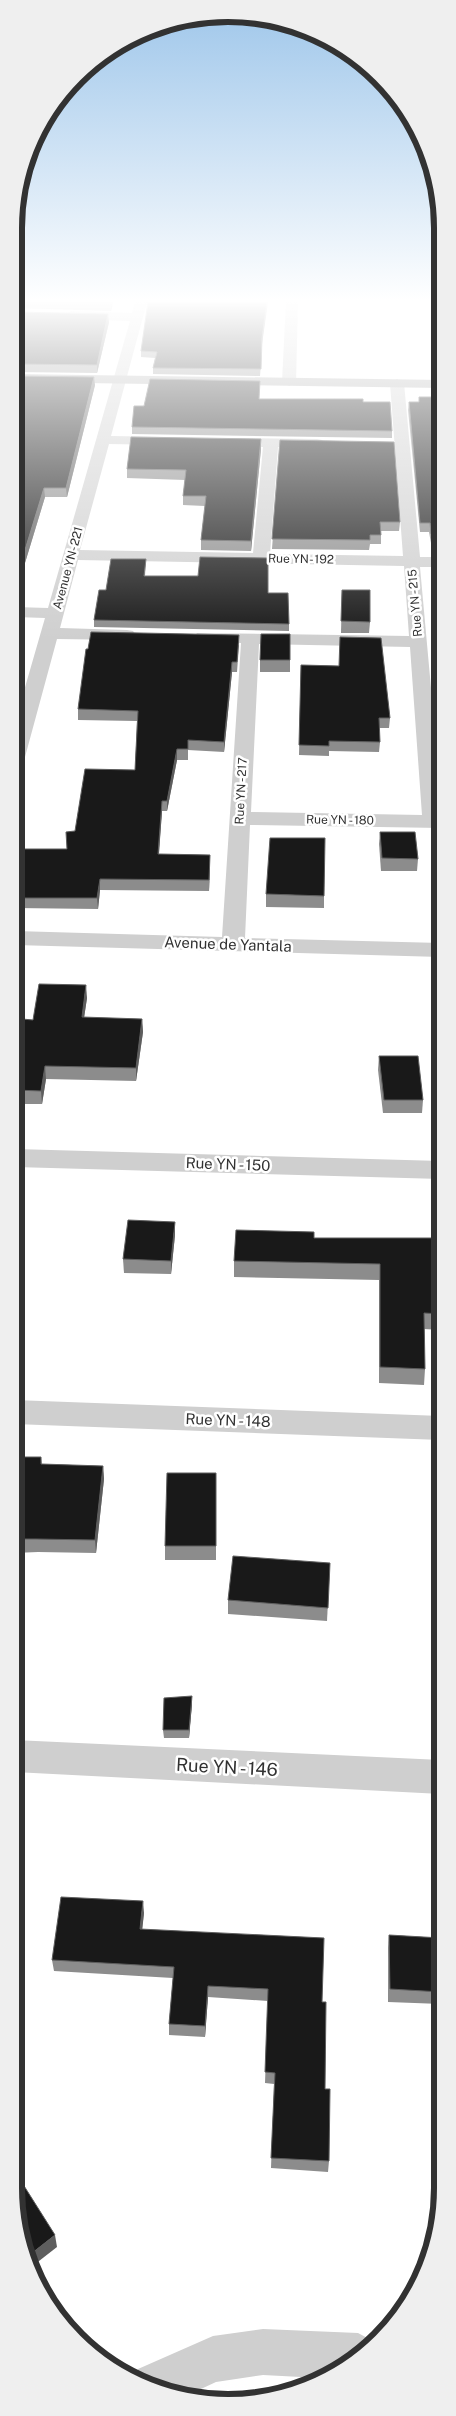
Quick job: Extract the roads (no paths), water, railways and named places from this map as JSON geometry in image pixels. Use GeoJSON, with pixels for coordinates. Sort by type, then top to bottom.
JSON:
{"type":"FeatureCollection","features":[{"type":"Feature","properties":{"kind":"street","name":"Avenue YN- 221"},"geometry":{"type":"LineString","coordinates":[[22,732],[110,415]]}},
{"type":"Feature","properties":{"kind":"street","name":"Rue YN - 215"},"geometry":{"type":"LineString","coordinates":[[400,415],[434,792]]}},
{"type":"Feature","properties":{"kind":"street"},"geometry":{"type":"LineString","coordinates":[[103,440],[182,441]]}},
{"type":"Feature","properties":{"kind":"street"},"geometry":{"type":"LineString","coordinates":[[212,442],[327,444]]}},
{"type":"Feature","properties":{"kind":"street"},"geometry":{"type":"LineString","coordinates":[[261,558],[271,443]]}},
{"type":"Feature","properties":{"kind":"street"},"geometry":{"type":"LineString","coordinates":[[383,444],[402,444]]}},
{"type":"Feature","properties":{"kind":"street","name":"Rue YN- 192"},"geometry":{"type":"LineString","coordinates":[[71,554],[434,562]]}},
{"type":"Feature","properties":{"kind":"street"},"geometry":{"type":"LineString","coordinates":[[22,612],[55,613]]}},
{"type":"Feature","properties":{"kind":"street"},"geometry":{"type":"LineString","coordinates":[[50,633],[140,635]]}},
{"type":"Feature","properties":{"kind":"street"},"geometry":{"type":"LineString","coordinates":[[190,636],[419,642]]}},
{"type":"Feature","properties":{"kind":"street","name":"Rue YN - 217"},"geometry":{"type":"LineString","coordinates":[[233,944],[250,638]]}},
{"type":"Feature","properties":{"kind":"street","name":"Rue YN - 180"},"geometry":{"type":"LineString","coordinates":[[239,818],[434,822]]}},
{"type":"Feature","properties":{"kind":"street","name":"Avenue de Yantala"},"geometry":{"type":"LineString","coordinates":[[22,938],[434,950]]}},
{"type":"Feature","properties":{"kind":"street","name":"Rue YN - 150"},"geometry":{"type":"LineString","coordinates":[[22,1158],[434,1170]]}},
{"type":"Feature","properties":{"kind":"street","name":"Rue YN - 148"},"geometry":{"type":"LineString","coordinates":[[22,1412],[434,1428]]}},
{"type":"Feature","properties":{"kind":"street","name":"Rue YN - 146"},"geometry":{"type":"LineString","coordinates":[[22,1756],[434,1778]]}},
{"type":"Feature","properties":{"kind":"street"},"geometry":{"type":"LineString","coordinates":[[162,2383],[213,2359],[263,2352],[347,2356]]}}]}
